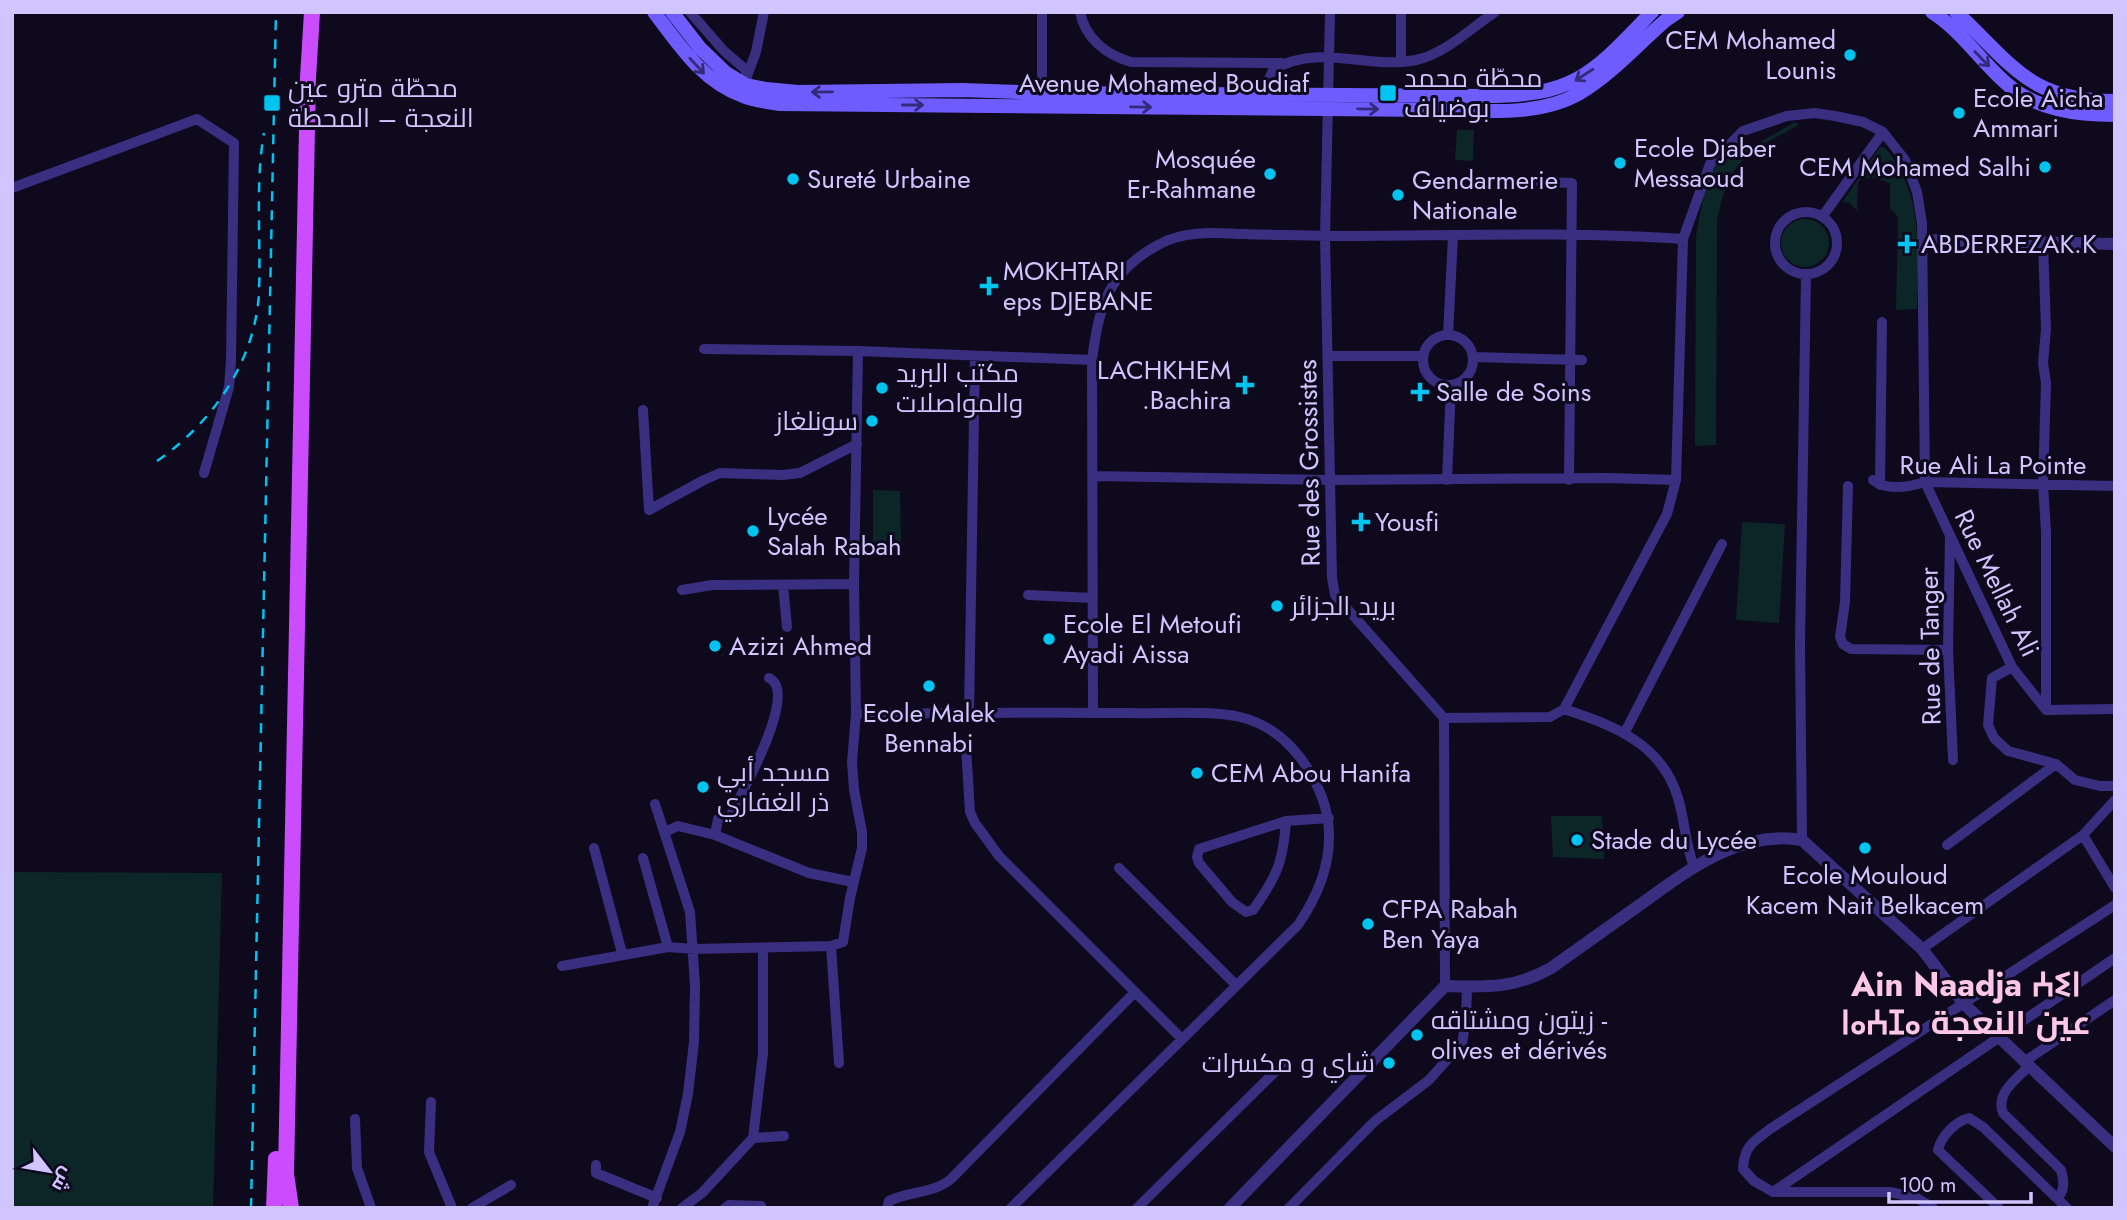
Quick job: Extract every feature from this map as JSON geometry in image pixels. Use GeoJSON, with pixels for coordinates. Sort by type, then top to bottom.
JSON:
{"type":"FeatureCollection","features":[{"type":"Feature","properties":{"kind":"main road"},"geometry":{"type":"LineString","coordinates":[[291,1208],[286,1174],[284,1004],[300,77],[304,12]]}},
{"type":"Feature","properties":{"kind":"main road"},"geometry":{"type":"LineString","coordinates":[[274,1208],[284,1004],[308,78],[312,12]]}},
{"type":"Feature","properties":{"kind":"main road","name":"Avenue Mohamed Boudiaf"},"geometry":{"type":"LineString","coordinates":[[654,12],[707,77],[766,89],[797,92],[963,90],[1262,94],[1327,102],[1518,109],[1559,102],[1593,85],[1678,12]]}},
{"type":"Feature","properties":{"kind":"main road","name":"Avenue Mohamed Boudiaf"},"geometry":{"type":"LineString","coordinates":[[672,12],[700,48],[726,73],[780,104],[1327,102],[1522,96],[1548,91],[1579,79],[1602,62],[1652,12]]}},
{"type":"Feature","properties":{"kind":"main road"},"geometry":{"type":"LineString","coordinates":[[1932,12],[1952,28],[2008,85],[2030,100],[2069,112],[2115,115]]}},
{"type":"Feature","properties":{"kind":"main road"},"geometry":{"type":"LineString","coordinates":[[1956,12],[2010,65],[2042,88],[2085,101],[2115,101]]}},
{"type":"Feature","properties":{"kind":"street"},"geometry":{"type":"LineString","coordinates":[[690,12],[724,51],[744,67],[746,86]]}},
{"type":"Feature","properties":{"kind":"street"},"geometry":{"type":"LineString","coordinates":[[746,86],[764,12]]}},
{"type":"Feature","properties":{"kind":"street"},"geometry":{"type":"LineString","coordinates":[[1042,12],[1042,93]]}},
{"type":"Feature","properties":{"kind":"street"},"geometry":{"type":"LineString","coordinates":[[1080,12],[1084,28],[1097,43],[1116,58],[1131,62],[1285,63]]}},
{"type":"Feature","properties":{"kind":"street","name":"Rue des Grossistes"},"geometry":{"type":"LineString","coordinates":[[1330,12],[1325,236],[1332,578],[1335,595],[1444,718]]}},
{"type":"Feature","properties":{"kind":"street"},"geometry":{"type":"LineString","coordinates":[[1401,12],[1401,61]]}},
{"type":"Feature","properties":{"kind":"street","name":"Avenue Mohamed Boudiaf"},"geometry":{"type":"LineString","coordinates":[[1262,94],[1270,74],[1285,63],[1297,59],[1328,57],[1418,60],[1452,43],[1495,12]]}},
{"type":"Feature","properties":{"kind":"street"},"geometry":{"type":"LineString","coordinates":[[1230,1208],[1445,986],[1444,718],[1550,717],[1563,709],[1667,514],[1676,481],[1683,239],[1710,164],[1743,131],[1787,116],[1815,113],[1863,122],[1883,132],[1905,160],[1917,192],[1923,240],[1925,482]]}},
{"type":"Feature","properties":{"kind":"street"},"geometry":{"type":"LineString","coordinates":[[12,188],[197,119],[234,143],[232,361],[229,387],[204,473]]}},
{"type":"Feature","properties":{"kind":"street"},"geometry":{"type":"LineString","coordinates":[[1822,217],[1883,132]]}},
{"type":"Feature","properties":{"kind":"street"},"geometry":{"type":"LineString","coordinates":[[1540,182],[1572,183],[1569,480]]}},
{"type":"Feature","properties":{"kind":"street"},"geometry":{"type":"LineString","coordinates":[[1810,213],[1822,217],[1834,232],[1836,245],[1829,263],[1822,270],[1806,275],[1790,270],[1781,262],[1775,249],[1775,240],[1783,222],[1792,216],[1810,213]]}},
{"type":"Feature","properties":{"kind":"street"},"geometry":{"type":"LineString","coordinates":[[1093,713],[1092,360],[1097,321],[1105,296],[1120,272],[1162,242],[1210,232],[1325,236],[1570,235],[1683,239]]}},
{"type":"Feature","properties":{"kind":"street"},"geometry":{"type":"LineString","coordinates":[[1448,335],[1453,236]]}},
{"type":"Feature","properties":{"kind":"street"},"geometry":{"type":"LineString","coordinates":[[1923,240],[2115,244]]}},
{"type":"Feature","properties":{"kind":"street"},"geometry":{"type":"LineString","coordinates":[[2043,243],[2046,330],[2043,363],[2046,383],[2043,485],[2046,531],[2046,710],[2115,709]]}},
{"type":"Feature","properties":{"kind":"street"},"geometry":{"type":"LineString","coordinates":[[1802,840],[1800,644],[1806,275]]}},
{"type":"Feature","properties":{"kind":"street","name":"Rue Ali La Pointe"},"geometry":{"type":"LineString","coordinates":[[1882,322],[1876,483],[1907,487],[1925,482],[2115,486]]}},
{"type":"Feature","properties":{"kind":"street"},"geometry":{"type":"LineString","coordinates":[[1448,335],[1462,339],[1472,350],[1474,357],[1468,376],[1451,386],[1433,381],[1423,365],[1423,356],[1429,343],[1448,335]]}},
{"type":"Feature","properties":{"kind":"street"},"geometry":{"type":"LineString","coordinates":[[704,349],[858,351],[1092,360]]}},
{"type":"Feature","properties":{"kind":"street"},"geometry":{"type":"LineString","coordinates":[[562,966],[622,953],[668,947],[763,948],[831,946],[843,942],[862,848],[852,762],[856,714],[854,584],[858,351]]}},
{"type":"Feature","properties":{"kind":"street"},"geometry":{"type":"LineString","coordinates":[[1329,356],[1423,356]]}},
{"type":"Feature","properties":{"kind":"street"},"geometry":{"type":"LineString","coordinates":[[969,714],[975,357]]}},
{"type":"Feature","properties":{"kind":"street"},"geometry":{"type":"LineString","coordinates":[[1474,357],[1582,360]]}},
{"type":"Feature","properties":{"kind":"street"},"geometry":{"type":"LineString","coordinates":[[1447,480],[1451,386]]}},
{"type":"Feature","properties":{"kind":"street"},"geometry":{"type":"LineString","coordinates":[[643,410],[649,510],[720,474],[800,473],[857,444]]}},
{"type":"Feature","properties":{"kind":"street"},"geometry":{"type":"LineString","coordinates":[[1093,476],[1676,481]]}},
{"type":"Feature","properties":{"kind":"street","name":"Rue Mellah Ali"},"geometry":{"type":"LineString","coordinates":[[1925,482],[2012,667],[2046,710]]}},
{"type":"Feature","properties":{"kind":"street"},"geometry":{"type":"LineString","coordinates":[[1848,486],[1844,602],[1840,637],[1843,644],[1851,649],[1948,650]]}},
{"type":"Feature","properties":{"kind":"street","name":"Rue de Tanger"},"geometry":{"type":"LineString","coordinates":[[1950,533],[1948,650],[1953,760]]}},
{"type":"Feature","properties":{"kind":"street"},"geometry":{"type":"LineString","coordinates":[[1625,732],[1722,544]]}},
{"type":"Feature","properties":{"kind":"street"},"geometry":{"type":"LineString","coordinates":[[682,590],[712,586],[854,584]]}},
{"type":"Feature","properties":{"kind":"street"},"geometry":{"type":"LineString","coordinates":[[783,585],[787,627]]}},
{"type":"Feature","properties":{"kind":"street"},"geometry":{"type":"LineString","coordinates":[[1028,595],[1093,597]]}},
{"type":"Feature","properties":{"kind":"street"},"geometry":{"type":"LineString","coordinates":[[2012,667],[1992,678],[1988,725],[1994,738],[2008,751],[2056,764],[2075,780],[2100,786],[2115,786]]}},
{"type":"Feature","properties":{"kind":"street"},"geometry":{"type":"LineString","coordinates":[[715,835],[718,819],[730,817],[768,740],[779,701],[779,688],[775,680],[769,678]]}},
{"type":"Feature","properties":{"kind":"street"},"geometry":{"type":"LineString","coordinates":[[1563,709],[1604,721],[1625,732],[1642,744],[1668,775],[1678,796],[1687,848],[1694,867]]}},
{"type":"Feature","properties":{"kind":"street"},"geometry":{"type":"LineString","coordinates":[[856,714],[1093,713],[1241,717],[1275,732],[1300,755],[1317,785],[1329,818],[1329,850],[1325,876],[1314,902],[1298,925],[1235,984],[1012,1208]]}},
{"type":"Feature","properties":{"kind":"street"},"geometry":{"type":"LineString","coordinates":[[967,747],[968,796],[975,823],[999,856],[1182,1039]]}},
{"type":"Feature","properties":{"kind":"street"},"geometry":{"type":"LineString","coordinates":[[1947,845],[2056,764]]}},
{"type":"Feature","properties":{"kind":"street"},"geometry":{"type":"LineString","coordinates":[[1922,949],[2083,835],[2115,800]]}},
{"type":"Feature","properties":{"kind":"street"},"geometry":{"type":"LineString","coordinates":[[596,1165],[596,1173],[655,1203],[680,1132],[688,1094],[694,1042],[694,949],[690,912],[655,804]]}},
{"type":"Feature","properties":{"kind":"street"},"geometry":{"type":"LineString","coordinates":[[1286,821],[1279,869],[1253,910],[1246,912],[1232,902],[1199,863],[1199,849],[1286,821],[1329,818]]}},
{"type":"Feature","properties":{"kind":"street"},"geometry":{"type":"LineString","coordinates":[[665,832],[678,826],[715,835],[809,873],[853,882]]}},
{"type":"Feature","properties":{"kind":"street"},"geometry":{"type":"LineString","coordinates":[[2083,835],[2115,888]]}},
{"type":"Feature","properties":{"kind":"street"},"geometry":{"type":"LineString","coordinates":[[1445,986],[1502,987],[1533,978],[1694,867],[1747,842],[1780,837],[1802,840],[1922,949],[1964,1004],[2115,1147]]}},
{"type":"Feature","properties":{"kind":"street"},"geometry":{"type":"LineString","coordinates":[[594,848],[622,953]]}},
{"type":"Feature","properties":{"kind":"street"},"geometry":{"type":"LineString","coordinates":[[643,858],[668,947]]}},
{"type":"Feature","properties":{"kind":"street"},"geometry":{"type":"LineString","coordinates":[[1119,868],[1235,984]]}},
{"type":"Feature","properties":{"kind":"street"},"geometry":{"type":"LineString","coordinates":[[1933,1208],[1917,1198],[1890,1192],[1773,1192],[1754,1181],[1744,1169],[1744,1154],[1753,1142],[2115,905]]}},
{"type":"Feature","properties":{"kind":"street"},"geometry":{"type":"LineString","coordinates":[[831,946],[839,1063]]}},
{"type":"Feature","properties":{"kind":"street"},"geometry":{"type":"LineString","coordinates":[[682,1208],[702,1193],[753,1138],[763,1053],[763,948]]}},
{"type":"Feature","properties":{"kind":"street"},"geometry":{"type":"LineString","coordinates":[[1773,1192],[2115,958]]}},
{"type":"Feature","properties":{"kind":"street"},"geometry":{"type":"LineString","coordinates":[[1289,1208],[1375,1121],[1429,1080],[1462,1043],[1467,987]]}},
{"type":"Feature","properties":{"kind":"street"},"geometry":{"type":"LineString","coordinates":[[887,1208],[888,1201],[934,1189],[951,1179],[1134,993]]}},
{"type":"Feature","properties":{"kind":"street"},"geometry":{"type":"LineString","coordinates":[[2058,1198],[2064,1182],[2061,1170],[2003,1112],[2000,1105],[2002,1097],[2027,1064],[2115,1000]]}},
{"type":"Feature","properties":{"kind":"street"},"geometry":{"type":"LineString","coordinates":[[1137,1208],[1285,1062]]}},
{"type":"Feature","properties":{"kind":"street"},"geometry":{"type":"LineString","coordinates":[[431,1102],[429,1152],[452,1208]]}},
{"type":"Feature","properties":{"kind":"street"},"geometry":{"type":"LineString","coordinates":[[1999,1208],[1938,1150],[1944,1137],[1962,1120],[1969,1118],[1983,1127],[2067,1208]]}},
{"type":"Feature","properties":{"kind":"street"},"geometry":{"type":"LineString","coordinates":[[355,1119],[357,1168],[371,1208]]}},
{"type":"Feature","properties":{"kind":"street"},"geometry":{"type":"LineString","coordinates":[[753,1138],[784,1136]]}},
{"type":"Feature","properties":{"kind":"street"},"geometry":{"type":"LineString","coordinates":[[472,1208],[511,1185]]}},
{"type":"Feature","properties":{"kind":"street"},"geometry":{"type":"LineString","coordinates":[[725,1208],[729,1205],[761,1206]]}},
{"type":"Feature","properties":{"kind":"green space"},"geometry":{"type":"Polygon","coordinates":[[[1795,122],[1799,125],[1753,151],[1743,160],[1727,184],[1717,222],[1716,445],[1695,446],[1696,236],[1705,187],[1716,165],[1733,147],[1750,148],[1795,122]]]}},
{"type":"Feature","properties":{"kind":"green space"},"geometry":{"type":"Polygon","coordinates":[[[1457,130],[1474,130],[1473,161],[1455,160],[1457,130]]]}},
{"type":"Feature","properties":{"kind":"green space"},"geometry":{"type":"Polygon","coordinates":[[[1880,147],[1885,148],[1898,165],[1913,204],[1918,246],[1917,309],[1896,310],[1898,217],[1890,208],[1890,183],[1875,178],[1862,178],[1858,182],[1857,211],[1849,202],[1842,203],[1880,147]]]}},
{"type":"Feature","properties":{"kind":"green space"},"geometry":{"type":"Polygon","coordinates":[[[1805,219],[1822,226],[1829,243],[1822,260],[1805,267],[1788,260],[1781,243],[1788,226],[1805,219]]]}},
{"type":"Feature","properties":{"kind":"green space"},"geometry":{"type":"Polygon","coordinates":[[[873,490],[900,491],[901,542],[873,542],[873,490]]]}},
{"type":"Feature","properties":{"kind":"green space"},"geometry":{"type":"Polygon","coordinates":[[[1742,522],[1785,524],[1779,623],[1736,620],[1742,522]]]}},
{"type":"Feature","properties":{"kind":"green space","name":"Stade du Lycée"},"geometry":{"type":"Polygon","coordinates":[[[1551,816],[1602,816],[1604,859],[1553,857],[1551,816]]]}},
{"type":"Feature","properties":{"kind":"green space"},"geometry":{"type":"Polygon","coordinates":[[[12,872],[222,873],[213,1208],[12,1208],[12,872]]]}},
{"type":"Feature","properties":{"kind":"railway"},"geometry":{"type":"LineString","coordinates":[[251,1208],[276,12]]}},
{"type":"Feature","properties":{"kind":"railway"},"geometry":{"type":"LineString","coordinates":[[157,461],[177,446],[212,409],[227,389],[249,343],[259,293],[259,193],[264,133]]}},
{"type":"Feature","properties":{"kind":"place","name":"CEM Mohamed Lounis"},"geometry":{"type":"Point","coordinates":[1850,55]}},
{"type":"Feature","properties":{"kind":"place","name":"محطّة محمد بوضياف"},"geometry":{"type":"Point","coordinates":[1388,93]}},
{"type":"Feature","properties":{"kind":"place","name":"محطّة مترو عين النعجة – المحطة"},"geometry":{"type":"Point","coordinates":[272,103]}},
{"type":"Feature","properties":{"kind":"place","name":"Ecole Aicha Ammari"},"geometry":{"type":"Point","coordinates":[1959,113]}},
{"type":"Feature","properties":{"kind":"place","name":"Ecole Djaber Messaoud"},"geometry":{"type":"Point","coordinates":[1620,163]}},
{"type":"Feature","properties":{"kind":"place","name":"CEM Mohamed Salhi"},"geometry":{"type":"Point","coordinates":[2045,167]}},
{"type":"Feature","properties":{"kind":"place","name":"Mosquée Er-Rahmane"},"geometry":{"type":"Point","coordinates":[1270,174]}},
{"type":"Feature","properties":{"kind":"place","name":"Sureté Urbaine"},"geometry":{"type":"Point","coordinates":[793,179]}},
{"type":"Feature","properties":{"kind":"place","name":"Gendarmerie Nationale"},"geometry":{"type":"Point","coordinates":[1398,195]}},
{"type":"Feature","properties":{"kind":"place","name":"ABDERREZAK.K"},"geometry":{"type":"Point","coordinates":[1907,244]}},
{"type":"Feature","properties":{"kind":"place","name":"MOKHTARI eps DJEBANE"},"geometry":{"type":"Point","coordinates":[989,286]}},
{"type":"Feature","properties":{"kind":"place","name":"LACHKHEM .Bachira"},"geometry":{"type":"Point","coordinates":[1245,385]}},
{"type":"Feature","properties":{"kind":"place","name":"مكتب البريد والمواصلات"},"geometry":{"type":"Point","coordinates":[882,388]}},
{"type":"Feature","properties":{"kind":"place","name":"Salle de Soins"},"geometry":{"type":"Point","coordinates":[1420,392]}},
{"type":"Feature","properties":{"kind":"place","name":"سونلغاز"},"geometry":{"type":"Point","coordinates":[872,421]}},
{"type":"Feature","properties":{"kind":"place","name":"Yousfi"},"geometry":{"type":"Point","coordinates":[1361,522]}},
{"type":"Feature","properties":{"kind":"place","name":"Lycée Salah Rabah"},"geometry":{"type":"Point","coordinates":[753,531]}},
{"type":"Feature","properties":{"kind":"place","name":"بريد الجزائر"},"geometry":{"type":"Point","coordinates":[1277,606]}},
{"type":"Feature","properties":{"kind":"place","name":"Ecole El Metoufi Ayadi Aissa"},"geometry":{"type":"Point","coordinates":[1049,639]}},
{"type":"Feature","properties":{"kind":"place","name":"Azizi Ahmed"},"geometry":{"type":"Point","coordinates":[715,646]}},
{"type":"Feature","properties":{"kind":"place","name":"Ecole Malek Bennabi"},"geometry":{"type":"Point","coordinates":[929,686]}},
{"type":"Feature","properties":{"kind":"place","name":"CEM Abou Hanifa"},"geometry":{"type":"Point","coordinates":[1197,773]}},
{"type":"Feature","properties":{"kind":"place","name":"مسجد أبي ذر الغفاري"},"geometry":{"type":"Point","coordinates":[703,787]}},
{"type":"Feature","properties":{"kind":"place","name":"Stade du Lycée"},"geometry":{"type":"Point","coordinates":[1577,840]}},
{"type":"Feature","properties":{"kind":"place","name":"Ecole Mouloud Kacem Nait Belkacem"},"geometry":{"type":"Point","coordinates":[1865,848]}},
{"type":"Feature","properties":{"kind":"place","name":"CFPA Rabah Ben Yaya"},"geometry":{"type":"Point","coordinates":[1368,924]}},
{"type":"Feature","properties":{"kind":"place","name":"زيتون ومشتاقه - olives et dérivés"},"geometry":{"type":"Point","coordinates":[1417,1035]}},
{"type":"Feature","properties":{"kind":"place","name":"شاي و مكسرات"},"geometry":{"type":"Point","coordinates":[1389,1063]}},
{"type":"Feature","properties":{"kind":"district","name":"Ain Naadja ⵄⵉⵏ ⵏⴰⵄⵊⴰ عين النعجة"},"geometry":{"type":"Point","coordinates":[1966,1003]}}]}
